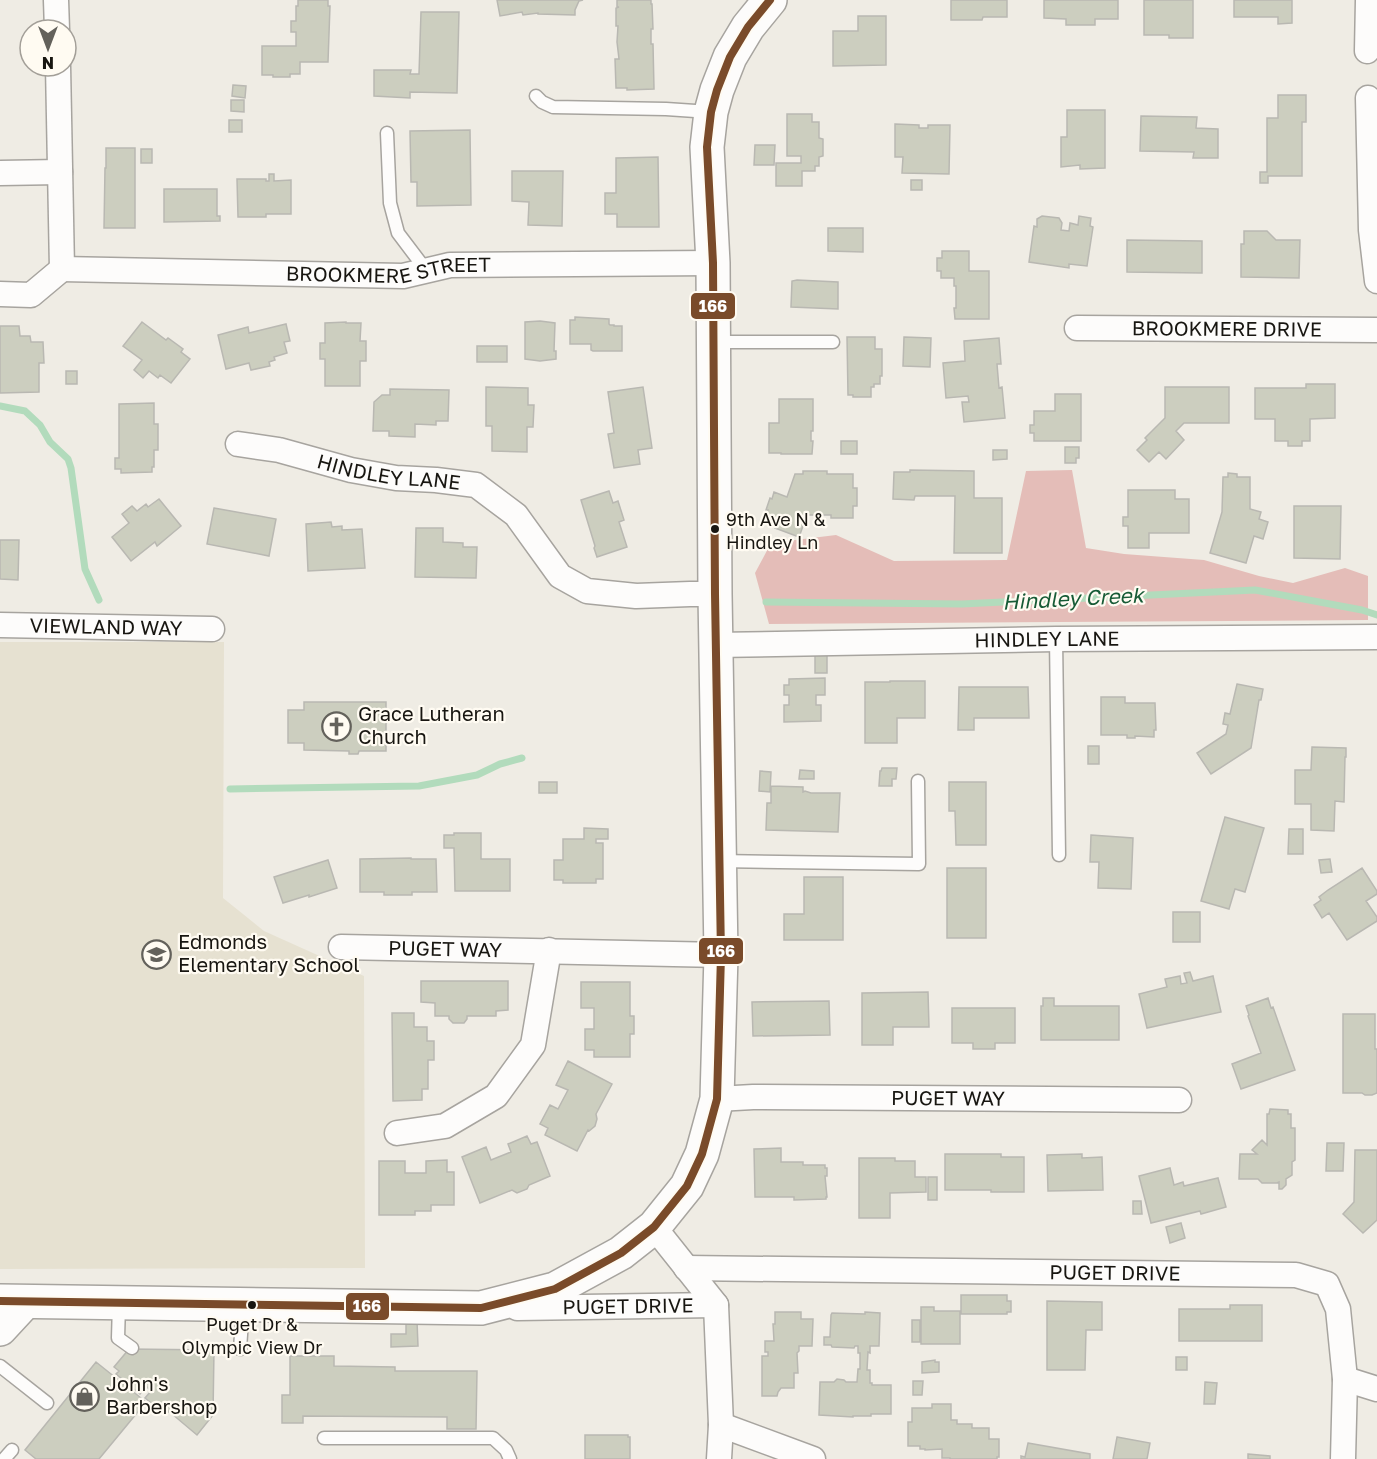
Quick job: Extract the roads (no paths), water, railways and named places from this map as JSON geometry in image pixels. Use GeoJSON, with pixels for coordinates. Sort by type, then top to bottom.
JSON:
{"type":"FeatureCollection","features":[{"type":"Feature","properties":{"kind":"main road"},"geometry":{"type":"LineString","coordinates":[[481,1308],[555,1289],[621,1253],[654,1227],[687,1186],[702,1154],[717,1099],[721,955],[715,645],[713,263],[707,147],[711,112],[730,57],[748,27],[770,0]]}},
{"type":"Feature","properties":{"kind":"main road"},"geometry":{"type":"LineString","coordinates":[[0,1329],[12,1302]]}},
{"type":"Feature","properties":{"kind":"main road","name":"PUGET DRIVE"},"geometry":{"type":"LineString","coordinates":[[12,1302],[481,1308]]}},
{"type":"Feature","properties":{"kind":"street"},"geometry":{"type":"LineString","coordinates":[[56,0],[57,18]]}},
{"type":"Feature","properties":{"kind":"street"},"geometry":{"type":"LineString","coordinates":[[1367,51],[1368,0]]}},
{"type":"Feature","properties":{"kind":"street"},"geometry":{"type":"LineString","coordinates":[[0,294],[31,295],[62,269],[58,78]]}},
{"type":"Feature","properties":{"kind":"street"},"geometry":{"type":"LineString","coordinates":[[1368,98],[1371,230],[1377,281]]}},
{"type":"Feature","properties":{"kind":"street"},"geometry":{"type":"LineString","coordinates":[[0,173],[60,172]]}},
{"type":"Feature","properties":{"kind":"street","name":"BROOKMERE STREET"},"geometry":{"type":"LineString","coordinates":[[62,269],[403,276],[450,265],[713,263]]}},
{"type":"Feature","properties":{"kind":"street","name":"BROOKMERE DRIVE"},"geometry":{"type":"LineString","coordinates":[[1077,328],[1377,330]]}},
{"type":"Feature","properties":{"kind":"street","name":"HINDLEY LANE"},"geometry":{"type":"LineString","coordinates":[[238,444],[279,450],[351,470],[396,478],[476,485],[516,515],[560,576],[586,591],[636,596],[715,594]]}},
{"type":"Feature","properties":{"kind":"street","name":"VIEWLAND WAY"},"geometry":{"type":"LineString","coordinates":[[0,625],[212,628]]}},
{"type":"Feature","properties":{"kind":"street","name":"HINDLEY LANE"},"geometry":{"type":"LineString","coordinates":[[715,645],[1056,639],[1377,637]]}},
{"type":"Feature","properties":{"kind":"street","name":"PUGET WAY"},"geometry":{"type":"LineString","coordinates":[[341,946],[721,955]]}},
{"type":"Feature","properties":{"kind":"street"},"geometry":{"type":"LineString","coordinates":[[397,1133],[445,1126],[496,1096],[533,1045],[549,950]]}},
{"type":"Feature","properties":{"kind":"street","name":"PUGET WAY"},"geometry":{"type":"LineString","coordinates":[[717,1099],[1179,1100]]}},
{"type":"Feature","properties":{"kind":"street"},"geometry":{"type":"LineString","coordinates":[[654,1227],[716,1305],[721,1425],[719,1459]]}},
{"type":"Feature","properties":{"kind":"street","name":"PUGET DRIVE"},"geometry":{"type":"LineString","coordinates":[[687,1268],[1296,1275],[1327,1284],[1338,1309],[1345,1379]]}},
{"type":"Feature","properties":{"kind":"street","name":"PUGET DRIVE"},"geometry":{"type":"LineString","coordinates":[[481,1308],[716,1305]]}},
{"type":"Feature","properties":{"kind":"street"},"geometry":{"type":"LineString","coordinates":[[1344,1459],[1345,1379],[1377,1389]]}},
{"type":"Feature","properties":{"kind":"street"},"geometry":{"type":"LineString","coordinates":[[721,1425],[813,1459]]}},
{"type":"Feature","properties":{"kind":"lane"},"geometry":{"type":"LineString","coordinates":[[536,96],[553,107],[711,112]]}},
{"type":"Feature","properties":{"kind":"lane"},"geometry":{"type":"LineString","coordinates":[[387,133],[390,202],[398,233],[426,270]]}},
{"type":"Feature","properties":{"kind":"lane"},"geometry":{"type":"LineString","coordinates":[[713,342],[833,342]]}},
{"type":"Feature","properties":{"kind":"lane"},"geometry":{"type":"LineString","coordinates":[[1056,639],[1059,855]]}},
{"type":"Feature","properties":{"kind":"lane"},"geometry":{"type":"LineString","coordinates":[[719,861],[920,864],[918,781]]}},
{"type":"Feature","properties":{"kind":"lane"},"geometry":{"type":"LineString","coordinates":[[119,1303],[118,1338],[132,1348]]}},
{"type":"Feature","properties":{"kind":"lane"},"geometry":{"type":"LineString","coordinates":[[240,1349],[243,1305]]}},
{"type":"Feature","properties":{"kind":"lane"},"geometry":{"type":"LineString","coordinates":[[0,1366],[47,1403]]}},
{"type":"Feature","properties":{"kind":"lane"},"geometry":{"type":"LineString","coordinates":[[324,1438],[493,1438],[506,1450],[510,1459]]}},
{"type":"Feature","properties":{"kind":"waterway"},"geometry":{"type":"LineString","coordinates":[[0,406],[25,411],[40,425],[50,442],[68,459],[85,569],[99,600]]}},
{"type":"Feature","properties":{"kind":"waterway","name":"Hindley Creek"},"geometry":{"type":"LineString","coordinates":[[766,602],[962,604],[1255,590],[1362,610],[1377,615]]}},
{"type":"Feature","properties":{"kind":"waterway"},"geometry":{"type":"LineString","coordinates":[[230,789],[419,786],[477,775],[500,764],[522,758]]}},
{"type":"Feature","properties":{"kind":"place","name":"9th Ave N & Hindley Ln"},"geometry":{"type":"Point","coordinates":[715,529]}},
{"type":"Feature","properties":{"kind":"place","name":"Grace Lutheran Church"},"geometry":{"type":"Point","coordinates":[337,726]}},
{"type":"Feature","properties":{"kind":"place","name":"Edmonds Elementary School"},"geometry":{"type":"Point","coordinates":[157,954]}},
{"type":"Feature","properties":{"kind":"place","name":"Puget Dr & Olympic View Dr"},"geometry":{"type":"Point","coordinates":[252,1305]}},
{"type":"Feature","properties":{"kind":"place","name":"John's Barbershop"},"geometry":{"type":"Point","coordinates":[85,1396]}}]}
